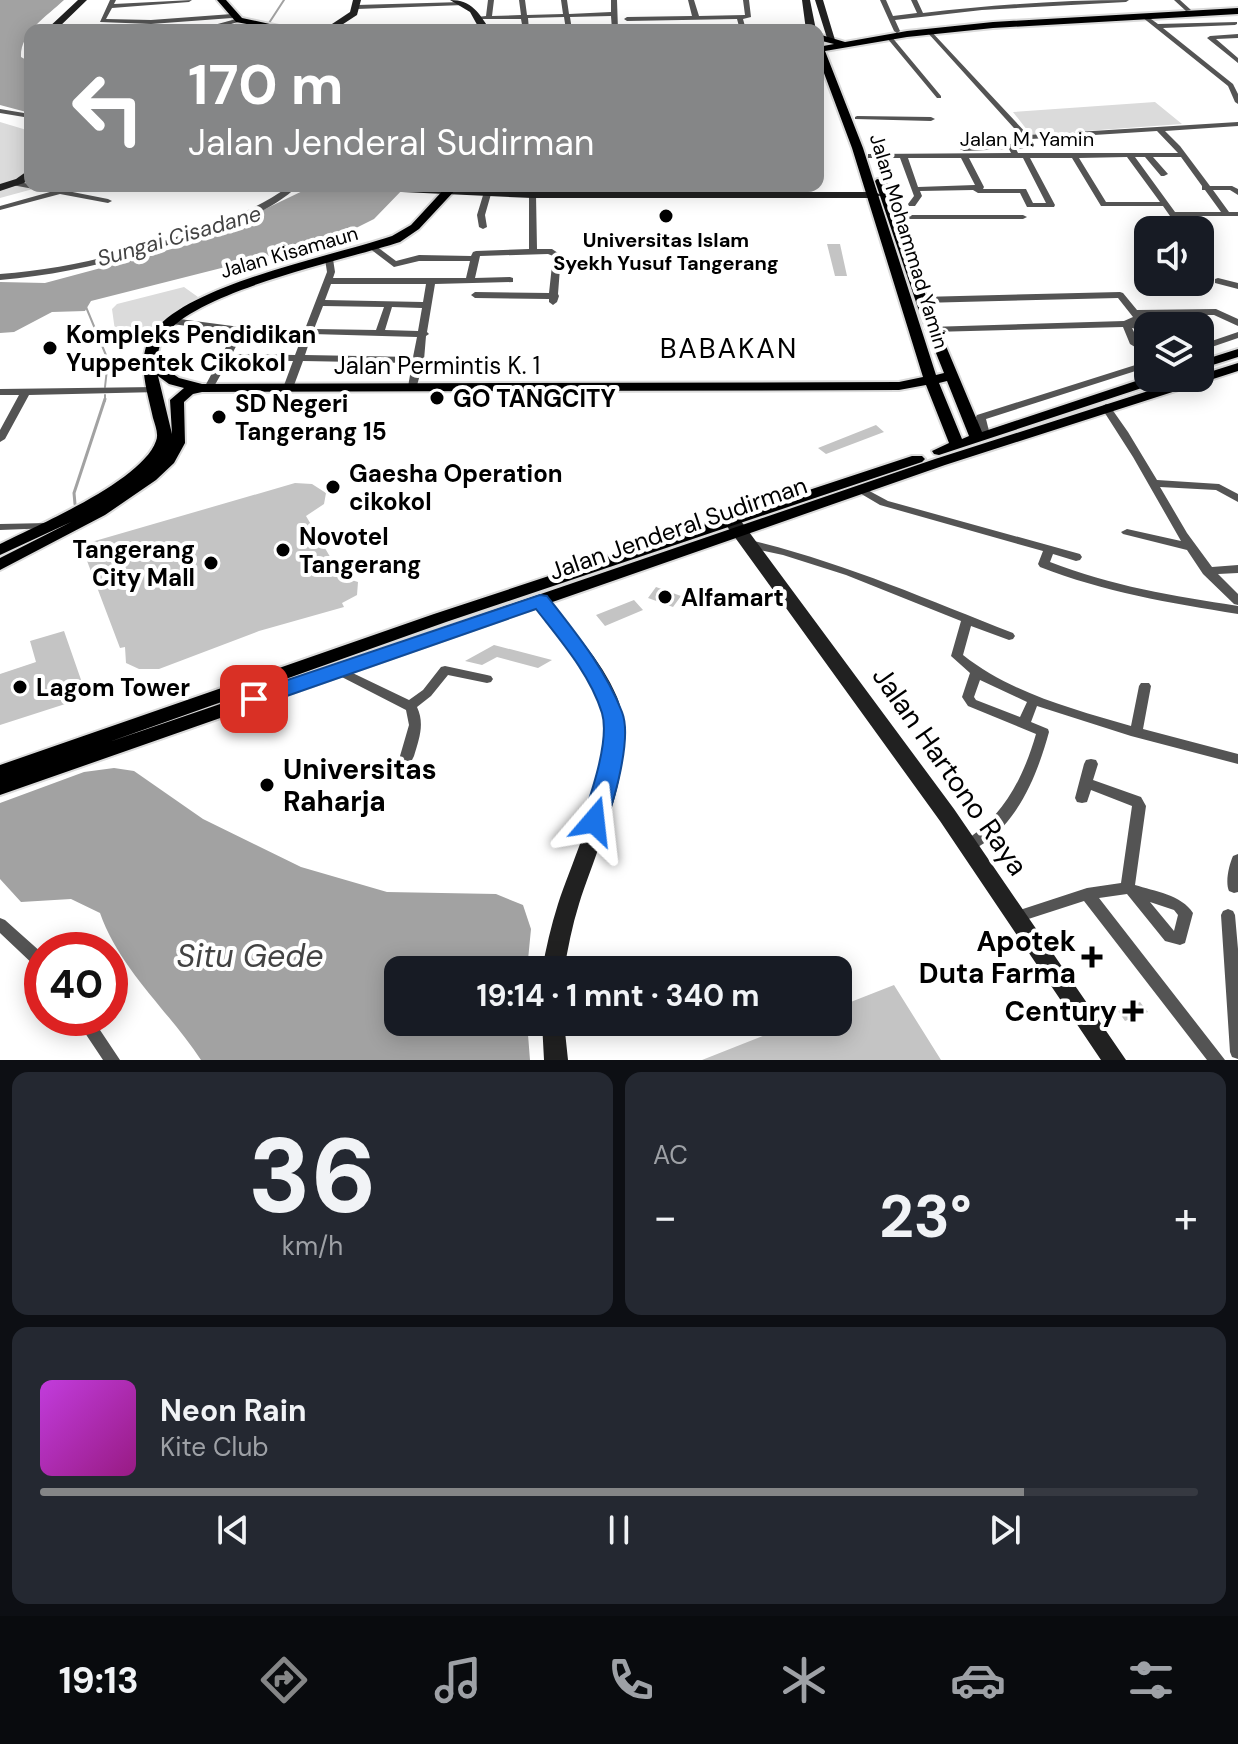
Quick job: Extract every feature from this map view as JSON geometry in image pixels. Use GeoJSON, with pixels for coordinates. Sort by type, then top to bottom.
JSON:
{"type":"FeatureCollection","features":[{"type":"Feature","properties":{"kind":"main road"},"geometry":{"type":"LineString","coordinates":[[221,0],[236,18],[249,24]]}},
{"type":"Feature","properties":{"kind":"main road"},"geometry":{"type":"LineString","coordinates":[[824,38],[837,40],[1026,20],[1236,10]]}},
{"type":"Feature","properties":{"kind":"main road"},"geometry":{"type":"LineString","coordinates":[[1119,16],[1236,10]]}},
{"type":"Feature","properties":{"kind":"main road"},"geometry":{"type":"LineString","coordinates":[[893,34],[1026,20]]}},
{"type":"Feature","properties":{"kind":"main road"},"geometry":{"type":"LineString","coordinates":[[824,49],[837,40]]}},
{"type":"Feature","properties":{"kind":"main road","name":"Jalan Mohammad Yamin"},"geometry":{"type":"LineString","coordinates":[[824,54],[857,118],[932,329],[968,418],[981,436]]}},
{"type":"Feature","properties":{"kind":"main road","name":"Jalan Mohammad Yamin"},"geometry":{"type":"LineString","coordinates":[[824,55],[875,195],[933,382],[957,445]]}},
{"type":"Feature","properties":{"kind":"main road","name":"Jalan Kisamaun"},"geometry":{"type":"LineString","coordinates":[[151,365],[153,344],[172,321],[223,291],[373,248],[415,227],[446,192]]}},
{"type":"Feature","properties":{"kind":"main road"},"geometry":{"type":"LineString","coordinates":[[1214,361],[1238,353]]}},
{"type":"Feature","properties":{"kind":"main road"},"geometry":{"type":"LineString","coordinates":[[0,550],[130,479],[161,451],[165,438],[151,365]]}},
{"type":"Feature","properties":{"kind":"main road","name":"Jalan Permintis K. 1"},"geometry":{"type":"LineString","coordinates":[[151,365],[174,381],[206,388],[818,387],[933,382],[952,376]]}},
{"type":"Feature","properties":{"kind":"main road","name":"Jalan Jenderal Sudirman"},"geometry":{"type":"LineString","coordinates":[[0,787],[1106,407],[1238,367]]}},
{"type":"Feature","properties":{"kind":"main road","name":"Jalan Jenderal Sudirman"},"geometry":{"type":"LineString","coordinates":[[0,773],[440,618],[742,533],[957,445],[1134,386]]}},
{"type":"Feature","properties":{"kind":"main road"},"geometry":{"type":"LineString","coordinates":[[0,565],[92,515],[165,468],[178,444],[177,400],[188,391],[206,388]]}},
{"type":"Feature","properties":{"kind":"main road"},"geometry":{"type":"LineString","coordinates":[[947,422],[968,418]]}},
{"type":"Feature","properties":{"kind":"street"},"geometry":{"type":"LineString","coordinates":[[57,24],[83,0]]}},
{"type":"Feature","properties":{"kind":"street"},"geometry":{"type":"LineString","coordinates":[[173,24],[103,21],[111,3],[189,0]]}},
{"type":"Feature","properties":{"kind":"street"},"geometry":{"type":"LineString","coordinates":[[485,24],[491,0]]}},
{"type":"Feature","properties":{"kind":"street"},"geometry":{"type":"LineString","coordinates":[[522,0],[525,24]]}},
{"type":"Feature","properties":{"kind":"street"},"geometry":{"type":"LineString","coordinates":[[564,0],[567,24]]}},
{"type":"Feature","properties":{"kind":"street"},"geometry":{"type":"LineString","coordinates":[[614,0],[615,24]]}},
{"type":"Feature","properties":{"kind":"street"},"geometry":{"type":"LineString","coordinates":[[691,0],[696,18]]}},
{"type":"Feature","properties":{"kind":"street"},"geometry":{"type":"LineString","coordinates":[[627,19],[748,17],[746,0]]}},
{"type":"Feature","properties":{"kind":"street"},"geometry":{"type":"LineString","coordinates":[[806,0],[810,24]]}},
{"type":"Feature","properties":{"kind":"street"},"geometry":{"type":"LineString","coordinates":[[819,0],[837,40]]}},
{"type":"Feature","properties":{"kind":"street"},"geometry":{"type":"LineString","coordinates":[[883,0],[892,18],[893,34],[939,97]]}},
{"type":"Feature","properties":{"kind":"street"},"geometry":{"type":"LineString","coordinates":[[914,0],[921,15]]}},
{"type":"Feature","properties":{"kind":"street"},"geometry":{"type":"LineString","coordinates":[[945,0],[951,11]]}},
{"type":"Feature","properties":{"kind":"street"},"geometry":{"type":"LineString","coordinates":[[977,0],[982,8]]}},
{"type":"Feature","properties":{"kind":"street"},"geometry":{"type":"LineString","coordinates":[[892,18],[1011,3],[1126,0]]}},
{"type":"Feature","properties":{"kind":"street"},"geometry":{"type":"LineString","coordinates":[[1180,0],[1191,10]]}},
{"type":"Feature","properties":{"kind":"street"},"geometry":{"type":"LineString","coordinates":[[337,24],[354,13],[357,4],[459,2],[484,17],[615,14]]}},
{"type":"Feature","properties":{"kind":"street"},"geometry":{"type":"LineString","coordinates":[[1011,3],[1026,20]]}},
{"type":"Feature","properties":{"kind":"street"},"geometry":{"type":"LineString","coordinates":[[1156,26],[1237,26],[1236,10]]}},
{"type":"Feature","properties":{"kind":"street"},"geometry":{"type":"LineString","coordinates":[[136,24],[154,22],[164,12]]}},
{"type":"Feature","properties":{"kind":"street"},"geometry":{"type":"LineString","coordinates":[[1144,16],[1235,85],[1238,102]]}},
{"type":"Feature","properties":{"kind":"street"},"geometry":{"type":"LineString","coordinates":[[213,24],[236,18]]}},
{"type":"Feature","properties":{"kind":"street"},"geometry":{"type":"LineString","coordinates":[[740,18],[742,24]]}},
{"type":"Feature","properties":{"kind":"street"},"geometry":{"type":"LineString","coordinates":[[929,31],[1030,145],[1014,151],[946,150],[944,156]]}},
{"type":"Feature","properties":{"kind":"street"},"geometry":{"type":"LineString","coordinates":[[1238,36],[1210,38],[1238,61]]}},
{"type":"Feature","properties":{"kind":"street"},"geometry":{"type":"LineString","coordinates":[[0,111],[24,115]]}},
{"type":"Feature","properties":{"kind":"street"},"geometry":{"type":"LineString","coordinates":[[857,118],[931,119]]}},
{"type":"Feature","properties":{"kind":"street"},"geometry":{"type":"LineString","coordinates":[[1025,138],[1238,124]]}},
{"type":"Feature","properties":{"kind":"street"},"geometry":{"type":"LineString","coordinates":[[1159,129],[1183,155],[1227,214]]}},
{"type":"Feature","properties":{"kind":"street","name":"Jalan M. Yamin"},"geometry":{"type":"LineString","coordinates":[[871,156],[964,156],[1014,151],[1025,155],[1183,155]]}},
{"type":"Feature","properties":{"kind":"street"},"geometry":{"type":"LineString","coordinates":[[976,188],[978,191],[1023,191],[1030,205],[1051,205],[1025,155]]}},
{"type":"Feature","properties":{"kind":"street"},"geometry":{"type":"LineString","coordinates":[[1074,155],[1104,204],[1164,204]]}},
{"type":"Feature","properties":{"kind":"street"},"geometry":{"type":"LineString","coordinates":[[1129,155],[1173,214],[1238,214]]}},
{"type":"Feature","properties":{"kind":"street"},"geometry":{"type":"LineString","coordinates":[[1147,155],[1164,174]]}},
{"type":"Feature","properties":{"kind":"street"},"geometry":{"type":"LineString","coordinates":[[903,156],[918,197],[912,204]]}},
{"type":"Feature","properties":{"kind":"street"},"geometry":{"type":"LineString","coordinates":[[915,189],[981,186],[964,156]]}},
{"type":"Feature","properties":{"kind":"street"},"geometry":{"type":"LineString","coordinates":[[0,188],[24,176]]}},
{"type":"Feature","properties":{"kind":"street"},"geometry":{"type":"LineString","coordinates":[[15,183],[24,185]]}},
{"type":"Feature","properties":{"kind":"street"},"geometry":{"type":"LineString","coordinates":[[1205,188],[1232,188],[1238,193]]}},
{"type":"Feature","properties":{"kind":"street"},"geometry":{"type":"LineString","coordinates":[[0,208],[60,192],[108,201]]}},
{"type":"Feature","properties":{"kind":"street"},"geometry":{"type":"LineString","coordinates":[[0,277],[49,274],[199,232],[256,210],[288,192]]}},
{"type":"Feature","properties":{"kind":"street"},"geometry":{"type":"LineString","coordinates":[[472,192],[532,195],[552,192]]}},
{"type":"Feature","properties":{"kind":"street"},"geometry":{"type":"LineString","coordinates":[[753,192],[875,195]]}},
{"type":"Feature","properties":{"kind":"street"},"geometry":{"type":"LineString","coordinates":[[483,227],[481,215],[487,194]]}},
{"type":"Feature","properties":{"kind":"street"},"geometry":{"type":"LineString","coordinates":[[532,195],[533,252]]}},
{"type":"Feature","properties":{"kind":"street"},"geometry":{"type":"LineString","coordinates":[[894,217],[1023,217]]}},
{"type":"Feature","properties":{"kind":"street"},"geometry":{"type":"LineString","coordinates":[[373,248],[394,264],[419,258],[473,259]]}},
{"type":"Feature","properties":{"kind":"street"},"geometry":{"type":"LineString","coordinates":[[470,281],[473,259],[479,253],[553,251],[557,255],[554,299],[475,295]]}},
{"type":"Feature","properties":{"kind":"street"},"geometry":{"type":"LineString","coordinates":[[288,388],[329,281],[329,259]]}},
{"type":"Feature","properties":{"kind":"street"},"geometry":{"type":"LineString","coordinates":[[329,281],[510,280]]}},
{"type":"Feature","properties":{"kind":"street"},"geometry":{"type":"LineString","coordinates":[[413,387],[431,281]]}},
{"type":"Feature","properties":{"kind":"street"},"geometry":{"type":"LineString","coordinates":[[1218,281],[1238,286]]}},
{"type":"Feature","properties":{"kind":"street"},"geometry":{"type":"LineString","coordinates":[[921,300],[1120,295],[1134,313]]}},
{"type":"Feature","properties":{"kind":"street"},"geometry":{"type":"LineString","coordinates":[[320,303],[425,305]]}},
{"type":"Feature","properties":{"kind":"street"},"geometry":{"type":"LineString","coordinates":[[380,333],[389,304]]}},
{"type":"Feature","properties":{"kind":"street"},"geometry":{"type":"LineString","coordinates":[[1214,312],[1238,323]]}},
{"type":"Feature","properties":{"kind":"street"},"geometry":{"type":"LineString","coordinates":[[172,321],[240,330],[424,334]]}},
{"type":"Feature","properties":{"kind":"street"},"geometry":{"type":"LineString","coordinates":[[932,329],[1134,322]]}},
{"type":"Feature","properties":{"kind":"street"},"geometry":{"type":"LineString","coordinates":[[1126,324],[1134,326]]}},
{"type":"Feature","properties":{"kind":"street"},"geometry":{"type":"LineString","coordinates":[[1126,324],[1134,342]]}},
{"type":"Feature","properties":{"kind":"street"},"geometry":{"type":"LineString","coordinates":[[206,388],[227,357],[240,330]]}},
{"type":"Feature","properties":{"kind":"street"},"geometry":{"type":"LineString","coordinates":[[1214,343],[1238,335]]}},
{"type":"Feature","properties":{"kind":"street"},"geometry":{"type":"LineString","coordinates":[[227,357],[419,360]]}},
{"type":"Feature","properties":{"kind":"street"},"geometry":{"type":"LineString","coordinates":[[981,436],[981,417],[1134,369]]}},
{"type":"Feature","properties":{"kind":"street"},"geometry":{"type":"LineString","coordinates":[[1122,373],[1134,381]]}},
{"type":"Feature","properties":{"kind":"street"},"geometry":{"type":"LineString","coordinates":[[0,392],[156,390]]}},
{"type":"Feature","properties":{"kind":"street"},"geometry":{"type":"LineString","coordinates":[[1070,390],[1085,401]]}},
{"type":"Feature","properties":{"kind":"street"},"geometry":{"type":"LineString","coordinates":[[0,439],[25,392]]}},
{"type":"Feature","properties":{"kind":"street"},"geometry":{"type":"LineString","coordinates":[[1106,407],[1154,483],[1187,546],[1238,601]]}},
{"type":"Feature","properties":{"kind":"street"},"geometry":{"type":"LineString","coordinates":[[1154,483],[1219,487],[1238,499]]}},
{"type":"Feature","properties":{"kind":"street"},"geometry":{"type":"LineString","coordinates":[[862,490],[884,503],[1076,557]]}},
{"type":"Feature","properties":{"kind":"street"},"geometry":{"type":"LineString","coordinates":[[0,527],[48,526]]}},
{"type":"Feature","properties":{"kind":"street"},"geometry":{"type":"LineString","coordinates":[[1127,532],[1187,546]]}},
{"type":"Feature","properties":{"kind":"street"},"geometry":{"type":"LineString","coordinates":[[742,533],[898,588],[1009,636]]}},
{"type":"Feature","properties":{"kind":"street","name":"Jalan Hartono Raya"},"geometry":{"type":"LineString","coordinates":[[742,533],[968,846],[1114,1060]]}},
{"type":"Feature","properties":{"kind":"street"},"geometry":{"type":"LineString","coordinates":[[1049,550],[1046,565],[1093,581],[1175,602],[1192,600],[1238,610]]}},
{"type":"Feature","properties":{"kind":"street"},"geometry":{"type":"LineString","coordinates":[[1207,571],[1238,569]]}},
{"type":"Feature","properties":{"kind":"street"},"geometry":{"type":"LineString","coordinates":[[540,601],[589,666],[610,705],[614,731],[610,771],[568,903],[556,956]]}},
{"type":"Feature","properties":{"kind":"street"},"geometry":{"type":"LineString","coordinates":[[967,620],[957,656],[977,671],[1034,699],[1238,759]]}},
{"type":"Feature","properties":{"kind":"street"},"geometry":{"type":"LineString","coordinates":[[338,670],[410,706],[417,715],[407,756]]}},
{"type":"Feature","properties":{"kind":"street"},"geometry":{"type":"LineString","coordinates":[[410,706],[427,693],[445,670],[487,679]]}},
{"type":"Feature","properties":{"kind":"street"},"geometry":{"type":"LineString","coordinates":[[968,846],[998,825],[1024,783],[1043,732],[969,700],[977,671]]}},
{"type":"Feature","properties":{"kind":"street"},"geometry":{"type":"LineString","coordinates":[[1136,731],[1145,686]]}},
{"type":"Feature","properties":{"kind":"street"},"geometry":{"type":"LineString","coordinates":[[1024,723],[1034,699]]}},
{"type":"Feature","properties":{"kind":"street"},"geometry":{"type":"LineString","coordinates":[[1016,917],[1087,894],[1129,889],[1139,806],[1136,801],[1085,790],[1091,764]]}},
{"type":"Feature","properties":{"kind":"street"},"geometry":{"type":"LineString","coordinates":[[1234,887],[1238,860]]}},
{"type":"Feature","properties":{"kind":"street"},"geometry":{"type":"LineString","coordinates":[[1087,894],[1217,1060]]}},
{"type":"Feature","properties":{"kind":"street"},"geometry":{"type":"LineString","coordinates":[[1228,915],[1236,977],[1235,1046],[1238,1052]]}},
{"type":"Feature","properties":{"kind":"street"},"geometry":{"type":"LineString","coordinates":[[0,924],[24,946]]}},
{"type":"Feature","properties":{"kind":"street"},"geometry":{"type":"LineString","coordinates":[[95,1036],[112,1060]]}},
{"type":"Feature","properties":{"kind":"street"},"geometry":{"type":"LineString","coordinates":[[554,1036],[556,1060]]}},
{"type":"Feature","properties":{"kind":"shaded area"},"geometry":{"type":"Polygon","coordinates":[[[1155,102],[1182,124],[1031,135],[1013,112],[1155,102]]]}},
{"type":"Feature","properties":{"kind":"shaded area"},"geometry":{"type":"Polygon","coordinates":[[[0,122],[24,129],[24,191],[0,198],[0,122]]]}},
{"type":"Feature","properties":{"kind":"shaded area"},"geometry":{"type":"Polygon","coordinates":[[[184,287],[198,297],[157,324],[134,346],[116,338],[112,309],[117,304],[184,287]]]}},
{"type":"Feature","properties":{"kind":"water"},"geometry":{"type":"Polygon","coordinates":[[[0,0],[64,0],[37,24],[24,24],[21,57],[24,59],[24,111],[0,105],[0,0]]]}},
{"type":"Feature","properties":{"kind":"water"},"geometry":{"type":"Polygon","coordinates":[[[300,192],[400,192],[374,219],[332,240],[91,301],[85,311],[52,312],[14,332],[0,333],[0,282],[45,283],[194,243],[300,192]]]}},
{"type":"Feature","properties":{"kind":"water","name":"Situ Gede"},"geometry":{"type":"Polygon","coordinates":[[[114,768],[134,771],[203,819],[301,867],[387,892],[496,894],[523,905],[531,929],[528,956],[384,956],[384,1036],[528,1036],[530,1060],[201,1060],[128,966],[128,932],[108,932],[100,913],[71,899],[21,902],[0,879],[0,803],[84,772],[114,768]]]}},
{"type":"Feature","properties":{"kind":"building"},"geometry":{"type":"Polygon","coordinates":[[[827,244],[840,244],[847,276],[835,276],[827,244]]]}},
{"type":"Feature","properties":{"kind":"building"},"geometry":{"type":"Polygon","coordinates":[[[876,425],[884,432],[826,454],[818,448],[876,425]]]}},
{"type":"Feature","properties":{"kind":"building","name":"Tangerang City Mall"},"geometry":{"type":"Polygon","coordinates":[[[295,483],[312,484],[326,493],[324,504],[306,516],[342,577],[358,582],[357,595],[342,603],[344,607],[259,631],[159,669],[139,669],[126,663],[125,647],[120,648],[81,545],[295,483]]]}},
{"type":"Feature","properties":{"kind":"building","name":"Alfamart"},"geometry":{"type":"Polygon","coordinates":[[[656,587],[681,596],[673,607],[648,598],[656,587]]]}},
{"type":"Feature","properties":{"kind":"building"},"geometry":{"type":"Polygon","coordinates":[[[634,600],[643,610],[605,626],[596,615],[634,600]]]}},
{"type":"Feature","properties":{"kind":"building"},"geometry":{"type":"Polygon","coordinates":[[[64,631],[87,697],[0,725],[0,674],[36,662],[30,641],[64,631]]]}},
{"type":"Feature","properties":{"kind":"building"},"geometry":{"type":"Polygon","coordinates":[[[494,645],[552,660],[538,668],[497,657],[482,665],[465,661],[494,645]]]}},
{"type":"Feature","properties":{"kind":"building"},"geometry":{"type":"Polygon","coordinates":[[[894,985],[941,1060],[702,1060],[763,1036],[852,1036],[852,1002],[894,985]]]}},
{"type":"Feature","properties":{"kind":"building","name":"Century"},"geometry":{"type":"Polygon","coordinates":[[[1140,1002],[1148,1012],[1125,1021],[1118,1011],[1140,1002]]]}},
{"type":"Feature","properties":{"kind":"waterway"},"geometry":{"type":"LineString","coordinates":[[269,23],[284,0]]}},
{"type":"Feature","properties":{"kind":"waterway"},"geometry":{"type":"LineString","coordinates":[[86,307],[108,360],[105,387]]}},
{"type":"Feature","properties":{"kind":"waterway"},"geometry":{"type":"LineString","coordinates":[[75,504],[74,493],[105,399]]}},
{"type":"Feature","properties":{"kind":"place","name":"Universitas Islam Syekh Yusuf Tangerang"},"geometry":{"type":"Point","coordinates":[666,216]}},
{"type":"Feature","properties":{"kind":"place","name":"Kompleks Pendidikan Yuppentek Cikokol"},"geometry":{"type":"Point","coordinates":[50,348]}},
{"type":"Feature","properties":{"kind":"place","name":"GO TANGCITY"},"geometry":{"type":"Point","coordinates":[437,398]}},
{"type":"Feature","properties":{"kind":"place","name":"SD Negeri Tangerang 15"},"geometry":{"type":"Point","coordinates":[219,417]}},
{"type":"Feature","properties":{"kind":"place","name":"Gaesha Operation cikokol"},"geometry":{"type":"Point","coordinates":[333,487]}},
{"type":"Feature","properties":{"kind":"place","name":"Novotel Tangerang"},"geometry":{"type":"Point","coordinates":[283,550]}},
{"type":"Feature","properties":{"kind":"place","name":"Tangerang City Mall"},"geometry":{"type":"Point","coordinates":[211,563]}},
{"type":"Feature","properties":{"kind":"place","name":"Alfamart"},"geometry":{"type":"Point","coordinates":[665,597]}},
{"type":"Feature","properties":{"kind":"place","name":"Lagom Tower"},"geometry":{"type":"Point","coordinates":[20,687]}},
{"type":"Feature","properties":{"kind":"place","name":"Universitas Raharja"},"geometry":{"type":"Point","coordinates":[267,785]}},
{"type":"Feature","properties":{"kind":"place","name":"Apotek Duta Farma"},"geometry":{"type":"Point","coordinates":[1092,957]}},
{"type":"Feature","properties":{"kind":"place","name":"Century"},"geometry":{"type":"Point","coordinates":[1133,1011]}},
{"type":"Feature","properties":{"kind":"district","name":"BABAKAN"},"geometry":{"type":"Point","coordinates":[729,348]}},
{"type":"Feature","properties":{"kind":"route"},"geometry":{"type":"LineString","coordinates":[[254,699],[540,601],[583,656],[613,715],[610,771],[594,821]]}},
{"type":"Feature","properties":{"kind":"water label","name":"Sungai Cisadane"},"geometry":{"type":"Point","coordinates":[179,236]}}]}
